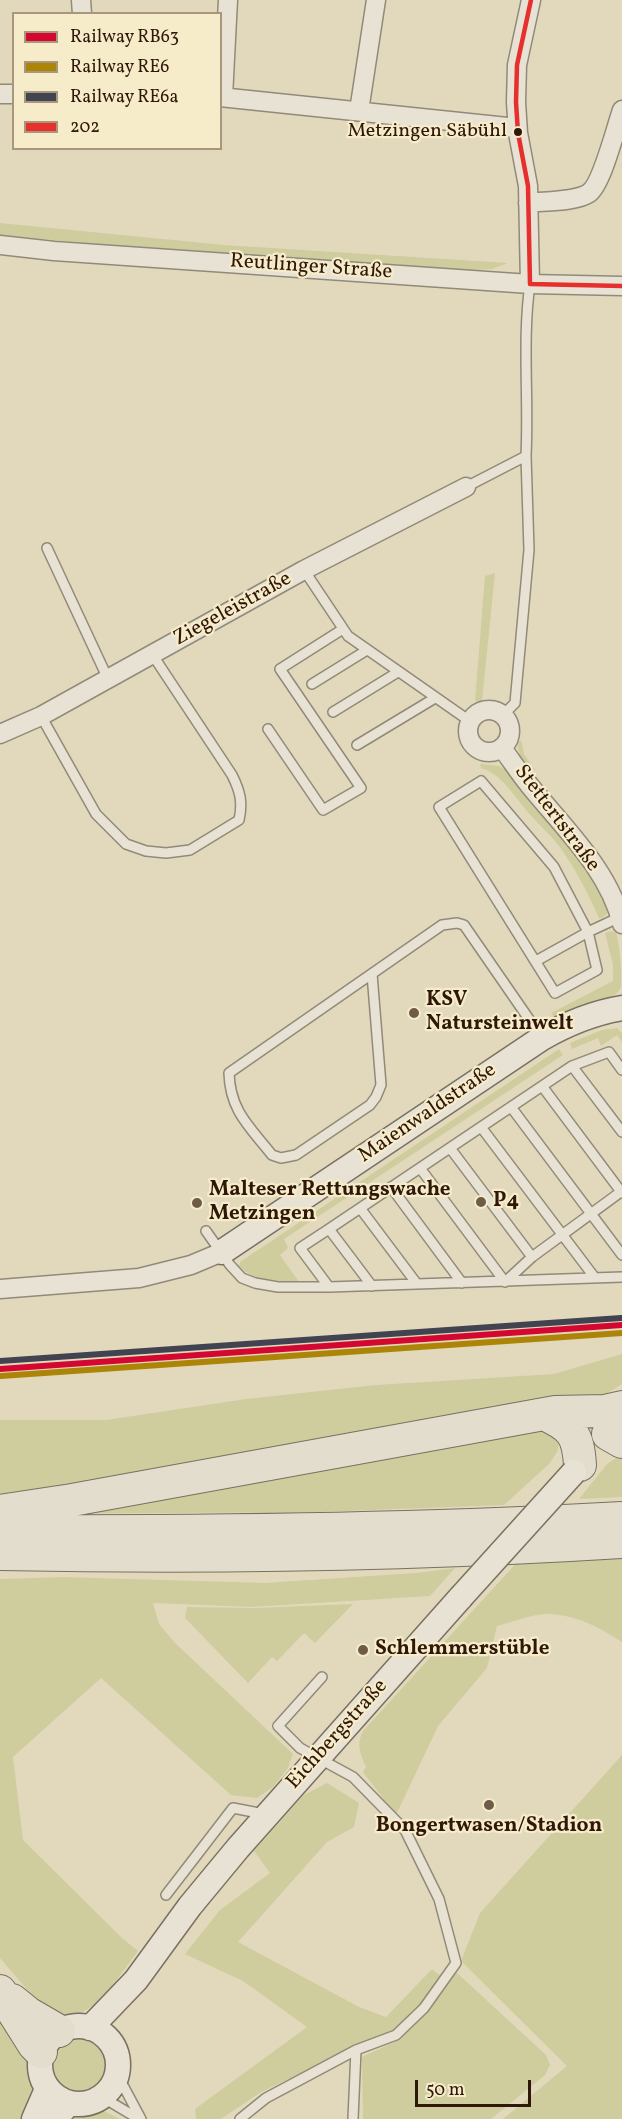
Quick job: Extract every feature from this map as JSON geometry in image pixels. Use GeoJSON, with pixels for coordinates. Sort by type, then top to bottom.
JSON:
{"type":"FeatureCollection","features":[{"type":"Feature","properties":{"kind":"highway"},"geometry":{"type":"LineString","coordinates":[[0,1511],[567,1410],[604,1410],[618,1426]]}},
{"type":"Feature","properties":{"kind":"highway"},"geometry":{"type":"LineString","coordinates":[[544,1414],[561,1422],[574,1436],[579,1446],[577,1468]]}},
{"type":"Feature","properties":{"kind":"highway"},"geometry":{"type":"LineString","coordinates":[[0,1531],[388,1527],[622,1518]]}},
{"type":"Feature","properties":{"kind":"highway"},"geometry":{"type":"LineString","coordinates":[[0,1554],[80,1556],[380,1552],[622,1542]]}},
{"type":"Feature","properties":{"kind":"highway"},"geometry":{"type":"LineString","coordinates":[[0,1990],[30,2038],[50,2042]]}},
{"type":"Feature","properties":{"kind":"main road","name":"Maienwaldstraße"},"geometry":{"type":"LineString","coordinates":[[222,1252],[542,1038],[574,1020],[622,1008]]}},
{"type":"Feature","properties":{"kind":"main road","name":"Eichbergstraße"},"geometry":{"type":"LineString","coordinates":[[90,2028],[136,1980],[195,1899],[318,1756],[577,1468],[618,1426]]}},
{"type":"Feature","properties":{"kind":"main road","name":"Eichbergstraße"},"geometry":{"type":"LineString","coordinates":[[110,2042],[136,1980]]}},
{"type":"Feature","properties":{"kind":"main road"},"geometry":{"type":"LineString","coordinates":[[80,2026],[90,2028],[102,2033],[110,2042],[118,2063],[117,2074],[113,2084],[102,2097],[62,2111],[57,2098],[47,2089],[41,2078],[39,2065],[50,2042],[80,2026]]}},
{"type":"Feature","properties":{"kind":"main road"},"geometry":{"type":"LineString","coordinates":[[34,2119],[47,2089]]}},
{"type":"Feature","properties":{"kind":"street"},"geometry":{"type":"LineString","coordinates":[[228,0],[222,97],[518,128]]}},
{"type":"Feature","properties":{"kind":"street"},"geometry":{"type":"LineString","coordinates":[[359,111],[376,0]]}},
{"type":"Feature","properties":{"kind":"street"},"geometry":{"type":"LineString","coordinates":[[530,284],[528,203],[518,128],[517,65],[531,0]]}},
{"type":"Feature","properties":{"kind":"street"},"geometry":{"type":"LineString","coordinates":[[528,203],[579,197],[591,192],[617,139],[622,110]]}},
{"type":"Feature","properties":{"kind":"street","name":"Reutlinger Straße"},"geometry":{"type":"LineString","coordinates":[[0,245],[65,252],[530,284],[622,286]]}},
{"type":"Feature","properties":{"kind":"street","name":"Ziegeleistraße"},"geometry":{"type":"LineString","coordinates":[[0,734],[41,716],[304,570],[466,486]]}},
{"type":"Feature","properties":{"kind":"street"},"geometry":{"type":"LineString","coordinates":[[471,722],[483,711],[491,710],[503,715]]}},
{"type":"Feature","properties":{"kind":"street","name":"Stettertstraße"},"geometry":{"type":"LineString","coordinates":[[471,722],[468,729],[473,745],[479,750],[495,752],[508,741],[510,734],[509,725],[503,715]]}},
{"type":"Feature","properties":{"kind":"street","name":"Stettertstraße"},"geometry":{"type":"LineString","coordinates":[[502,748],[528,784],[585,851],[621,920]]}},
{"type":"Feature","properties":{"kind":"street","name":"Maienwaldstraße"},"geometry":{"type":"LineString","coordinates":[[0,1289],[139,1278],[191,1266],[222,1252]]}},
{"type":"Feature","properties":{"kind":"lane"},"geometry":{"type":"LineString","coordinates":[[503,715],[515,703],[529,550],[526,456],[528,414],[526,311],[530,284]]}},
{"type":"Feature","properties":{"kind":"lane"},"geometry":{"type":"LineString","coordinates":[[466,486],[526,456]]}},
{"type":"Feature","properties":{"kind":"lane"},"geometry":{"type":"LineString","coordinates":[[47,548],[108,679]]}},
{"type":"Feature","properties":{"kind":"lane"},"geometry":{"type":"LineString","coordinates":[[304,570],[348,636],[471,722]]}},
{"type":"Feature","properties":{"kind":"lane"},"geometry":{"type":"LineString","coordinates":[[268,729],[323,810],[361,788],[280,669],[343,629]]}},
{"type":"Feature","properties":{"kind":"lane"},"geometry":{"type":"LineString","coordinates":[[312,684],[367,650]]}},
{"type":"Feature","properties":{"kind":"lane"},"geometry":{"type":"LineString","coordinates":[[41,716],[96,814],[126,844],[146,851],[166,853],[190,850],[238,820],[242,807],[241,792],[152,654]]}},
{"type":"Feature","properties":{"kind":"lane"},"geometry":{"type":"LineString","coordinates":[[333,712],[398,672]]}},
{"type":"Feature","properties":{"kind":"lane"},"geometry":{"type":"LineString","coordinates":[[357,745],[435,698]]}},
{"type":"Feature","properties":{"kind":"lane"},"geometry":{"type":"LineString","coordinates":[[481,781],[554,867],[588,932],[597,970],[555,993],[439,807],[481,781]]}},
{"type":"Feature","properties":{"kind":"lane"},"geometry":{"type":"LineString","coordinates":[[536,961],[588,932],[621,920]]}},
{"type":"Feature","properties":{"kind":"lane"},"geometry":{"type":"LineString","coordinates":[[372,974],[381,1085],[376,1097],[370,1105],[296,1155],[281,1158],[272,1155],[235,1108],[229,1089],[229,1073],[442,925],[457,923],[464,925],[542,1038]]}},
{"type":"Feature","properties":{"kind":"lane"},"geometry":{"type":"LineString","coordinates":[[329,1287],[300,1248],[572,1066],[609,1053],[622,1070]]}},
{"type":"Feature","properties":{"kind":"lane"},"geometry":{"type":"LineString","coordinates":[[572,1066],[622,1132]]}},
{"type":"Feature","properties":{"kind":"lane"},"geometry":{"type":"LineString","coordinates":[[504,1282],[532,1257],[622,1192],[542,1086]]}},
{"type":"Feature","properties":{"kind":"lane"},"geometry":{"type":"LineString","coordinates":[[511,1107],[622,1255]]}},
{"type":"Feature","properties":{"kind":"lane"},"geometry":{"type":"LineString","coordinates":[[481,1127],[594,1278]]}},
{"type":"Feature","properties":{"kind":"lane"},"geometry":{"type":"LineString","coordinates":[[450,1148],[532,1257]]}},
{"type":"Feature","properties":{"kind":"lane"},"geometry":{"type":"LineString","coordinates":[[420,1168],[504,1282]]}},
{"type":"Feature","properties":{"kind":"lane"},"geometry":{"type":"LineString","coordinates":[[391,1187],[462,1282]]}},
{"type":"Feature","properties":{"kind":"lane"},"geometry":{"type":"LineString","coordinates":[[360,1208],[417,1284]]}},
{"type":"Feature","properties":{"kind":"lane"},"geometry":{"type":"LineString","coordinates":[[329,1229],[372,1286]]}},
{"type":"Feature","properties":{"kind":"lane"},"geometry":{"type":"LineString","coordinates":[[206,1231],[242,1278],[278,1287],[622,1277]]}},
{"type":"Feature","properties":{"kind":"lane"},"geometry":{"type":"LineString","coordinates":[[240,2119],[266,2098],[356,2050],[396,2035],[424,2008],[456,1963],[439,1899],[405,1830],[353,1777],[300,1748],[278,1726],[322,1677]]}},
{"type":"Feature","properties":{"kind":"lane"},"geometry":{"type":"LineString","coordinates":[[166,1895],[233,1808],[267,1815]]}},
{"type":"Feature","properties":{"kind":"lane"},"geometry":{"type":"LineString","coordinates":[[353,2119],[356,2050]]}},
{"type":"Feature","properties":{"kind":"lane"},"geometry":{"type":"LineString","coordinates":[[117,2074],[140,2119]]}},
{"type":"Feature","properties":{"kind":"lane"},"geometry":{"type":"LineString","coordinates":[[102,2097],[140,2119]]}},
{"type":"Feature","properties":{"kind":"shaded area"},"geometry":{"type":"Polygon","coordinates":[[[0,223],[224,245],[508,263],[492,269],[474,270],[222,256],[0,235],[0,223]]]}},
{"type":"Feature","properties":{"kind":"shaded area"},"geometry":{"type":"Polygon","coordinates":[[[495,573],[482,701],[475,701],[485,576],[495,573]]]}},
{"type":"Feature","properties":{"kind":"shaded area"},"geometry":{"type":"Polygon","coordinates":[[[521,740],[524,754],[535,770],[528,770],[520,756],[517,743],[521,740]]]}},
{"type":"Feature","properties":{"kind":"shaded area"},"geometry":{"type":"Polygon","coordinates":[[[480,764],[499,766],[509,772],[551,822],[589,873],[609,912],[602,918],[599,918],[581,881],[559,846],[507,786],[496,775],[481,768],[480,764]]]}},
{"type":"Feature","properties":{"kind":"shaded area"},"geometry":{"type":"Polygon","coordinates":[[[616,932],[619,945],[621,987],[618,992],[602,1002],[556,1020],[551,1013],[613,981],[613,965],[605,933],[616,932]]]}},
{"type":"Feature","properties":{"kind":"shaded area"},"geometry":{"type":"Polygon","coordinates":[[[617,1028],[622,1033],[622,1042],[617,1035],[601,1046],[598,1038],[572,1049],[570,1043],[602,1030],[617,1028]]]}},
{"type":"Feature","properties":{"kind":"shaded area"},"geometry":{"type":"Polygon","coordinates":[[[559,1049],[563,1055],[284,1239],[288,1248],[280,1255],[299,1282],[259,1278],[239,1266],[240,1262],[559,1049]]]}},
{"type":"Feature","properties":{"kind":"shaded area"},"geometry":{"type":"Polygon","coordinates":[[[622,1354],[622,1384],[601,1397],[0,1500],[0,1420],[106,1420],[246,1399],[376,1385],[554,1374],[622,1354]]]}},
{"type":"Feature","properties":{"kind":"shaded area"},"geometry":{"type":"Polygon","coordinates":[[[527,1420],[567,1432],[549,1464],[504,1505],[318,1512],[29,1514],[527,1420]]]}},
{"type":"Feature","properties":{"kind":"shaded area"},"geometry":{"type":"Polygon","coordinates":[[[622,1454],[622,1497],[579,1499],[607,1464],[622,1454]]]}},
{"type":"Feature","properties":{"kind":"shaded area"},"geometry":{"type":"Polygon","coordinates":[[[622,1553],[622,1642],[587,1623],[568,1616],[536,1615],[497,1626],[487,1668],[438,1726],[396,1815],[363,1772],[366,1767],[359,1745],[363,1731],[521,1558],[622,1553]]]}},
{"type":"Feature","properties":{"kind":"shaded area"},"geometry":{"type":"Polygon","coordinates":[[[455,1568],[430,1596],[251,1607],[153,1603],[159,1624],[174,1642],[293,1754],[288,1768],[273,1787],[257,1798],[231,1795],[101,1678],[13,1757],[23,1840],[138,1951],[101,2001],[76,2016],[48,2014],[0,1958],[0,1579],[63,1577],[265,1583],[416,1573],[455,1568]]]}},
{"type":"Feature","properties":{"kind":"shaded area"},"geometry":{"type":"Polygon","coordinates":[[[353,1604],[315,1643],[304,1633],[277,1661],[272,1657],[248,1683],[185,1618],[187,1607],[254,1608],[353,1604]]]}},
{"type":"Feature","properties":{"kind":"shaded area"},"geometry":{"type":"Polygon","coordinates":[[[622,1755],[622,2119],[503,2119],[567,2066],[461,1961],[480,1913],[622,1755]]]}},
{"type":"Feature","properties":{"kind":"shaded area"},"geometry":{"type":"Polygon","coordinates":[[[327,1783],[359,1803],[354,1827],[327,1842],[238,1942],[359,2007],[386,2017],[432,1969],[443,1978],[403,2025],[261,2092],[221,2119],[196,2119],[195,2109],[307,2027],[243,1981],[185,1954],[220,1910],[270,1873],[254,1851],[304,1795],[327,1783]]]}},
{"type":"Feature","properties":{"kind":"shaded area"},"geometry":{"type":"Polygon","coordinates":[[[456,1972],[546,2055],[550,2065],[545,2075],[491,2119],[363,2119],[362,2057],[401,2039],[456,1972]]]}},
{"type":"Feature","properties":{"kind":"shaded area"},"geometry":{"type":"Polygon","coordinates":[[[0,2008],[31,2049],[39,2096],[29,2119],[0,2119],[0,2008]]]}},
{"type":"Feature","properties":{"kind":"shaded area"},"geometry":{"type":"Polygon","coordinates":[[[73,2035],[85,2035],[100,2043],[108,2058],[108,2070],[100,2085],[85,2093],[73,2093],[58,2085],[50,2070],[50,2058],[58,2043],[73,2035]]]}},
{"type":"Feature","properties":{"kind":"shaded area"},"geometry":{"type":"Polygon","coordinates":[[[102,2110],[120,2119],[62,2119],[72,2112],[88,2114],[102,2110]]]}},
{"type":"Feature","properties":{"kind":"rail line","name":"RE6a"},"geometry":{"type":"LineString","coordinates":[[0,1361],[621,1318]]}},
{"type":"Feature","properties":{"kind":"rail line","name":"RB63"},"geometry":{"type":"LineString","coordinates":[[0,1369],[622,1325]]}},
{"type":"Feature","properties":{"kind":"rail line","name":"RE6"},"geometry":{"type":"LineString","coordinates":[[1,1376],[622,1333]]}},
{"type":"Feature","properties":{"kind":"transit line","name":"202"},"geometry":{"type":"LineString","coordinates":[[531,0],[517,65],[516,102],[518,133],[528,186],[530,284],[622,286]]}},
{"type":"Feature","properties":{"kind":"place","name":"Metzingen Säbühl"},"geometry":{"type":"Point","coordinates":[518,132]}},
{"type":"Feature","properties":{"kind":"place","name":"KSV Natursteinwelt"},"geometry":{"type":"Point","coordinates":[414,1013]}},
{"type":"Feature","properties":{"kind":"place","name":"P4"},"geometry":{"type":"Point","coordinates":[481,1202]}},
{"type":"Feature","properties":{"kind":"place","name":"Malteser Rettungswache Metzingen"},"geometry":{"type":"Point","coordinates":[197,1203]}},
{"type":"Feature","properties":{"kind":"place","name":"Schlemmerstüble"},"geometry":{"type":"Point","coordinates":[363,1650]}},
{"type":"Feature","properties":{"kind":"place","name":"Bongertwasen/Stadion"},"geometry":{"type":"Point","coordinates":[489,1805]}}]}
